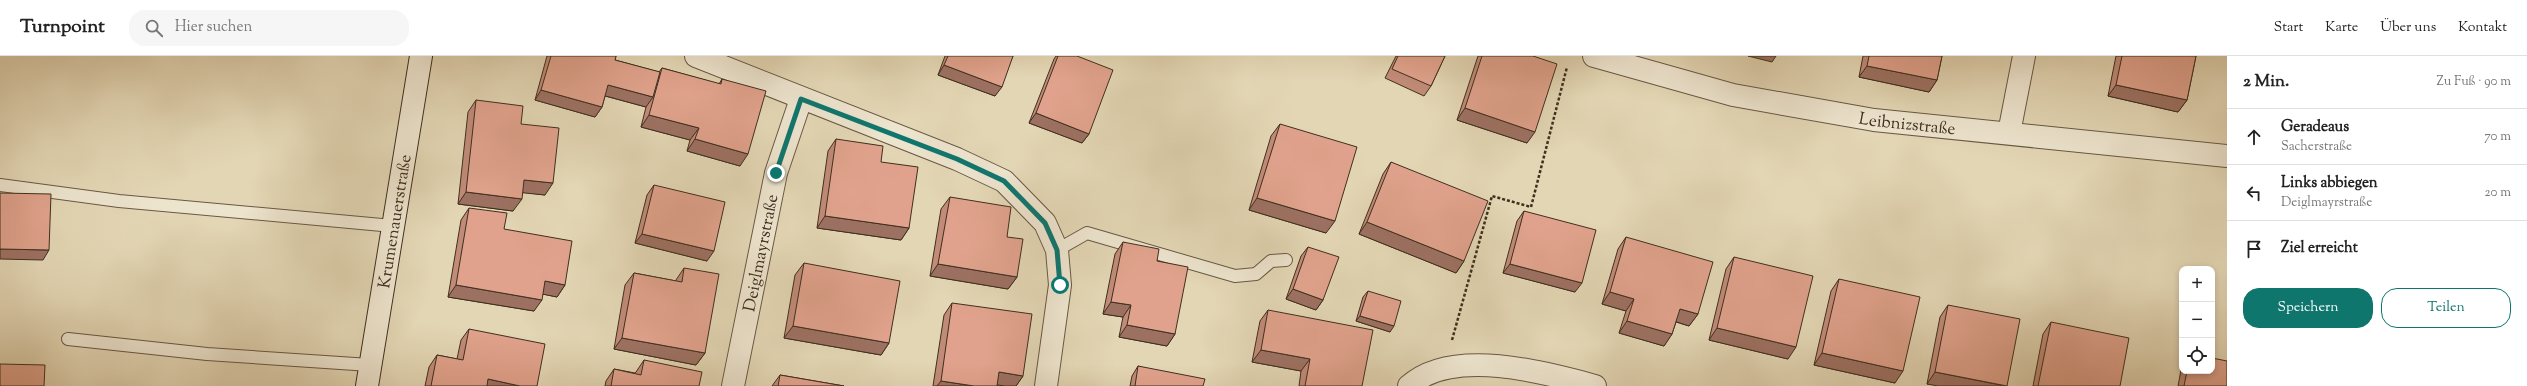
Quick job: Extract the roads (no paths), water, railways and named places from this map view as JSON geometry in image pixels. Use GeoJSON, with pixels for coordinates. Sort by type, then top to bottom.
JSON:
{"type":"FeatureCollection","features":[{"type":"Feature","properties":{"kind":"street","name":"Krumenauerstraße"},"geometry":{"type":"LineString","coordinates":[[367,386],[421,56]]}},
{"type":"Feature","properties":{"kind":"street"},"geometry":{"type":"LineString","coordinates":[[696,56],[801,99],[957,159],[1004,181],[1045,223],[1057,250],[1060,285],[1046,386]]}},
{"type":"Feature","properties":{"kind":"street","name":"Leibnizstraße"},"geometry":{"type":"LineString","coordinates":[[1595,56],[1733,95],[1874,120],[2227,156]]}},
{"type":"Feature","properties":{"kind":"street"},"geometry":{"type":"LineString","coordinates":[[2009,133],[2024,56]]}},
{"type":"Feature","properties":{"kind":"street","name":"Deiglmayrstraße"},"geometry":{"type":"LineString","coordinates":[[733,386],[776,173],[801,99]]}},
{"type":"Feature","properties":{"kind":"street"},"geometry":{"type":"LineString","coordinates":[[1409,386],[1444,367],[1480,364],[1557,375],[1594,386]]}},
{"type":"Feature","properties":{"kind":"lane"},"geometry":{"type":"LineString","coordinates":[[0,185],[119,200],[393,226]]}},
{"type":"Feature","properties":{"kind":"lane"},"geometry":{"type":"LineString","coordinates":[[1057,250],[1087,233],[1235,276],[1256,274],[1271,261],[1286,260]]}},
{"type":"Feature","properties":{"kind":"lane"},"geometry":{"type":"LineString","coordinates":[[68,339],[207,354],[370,365]]}}]}
